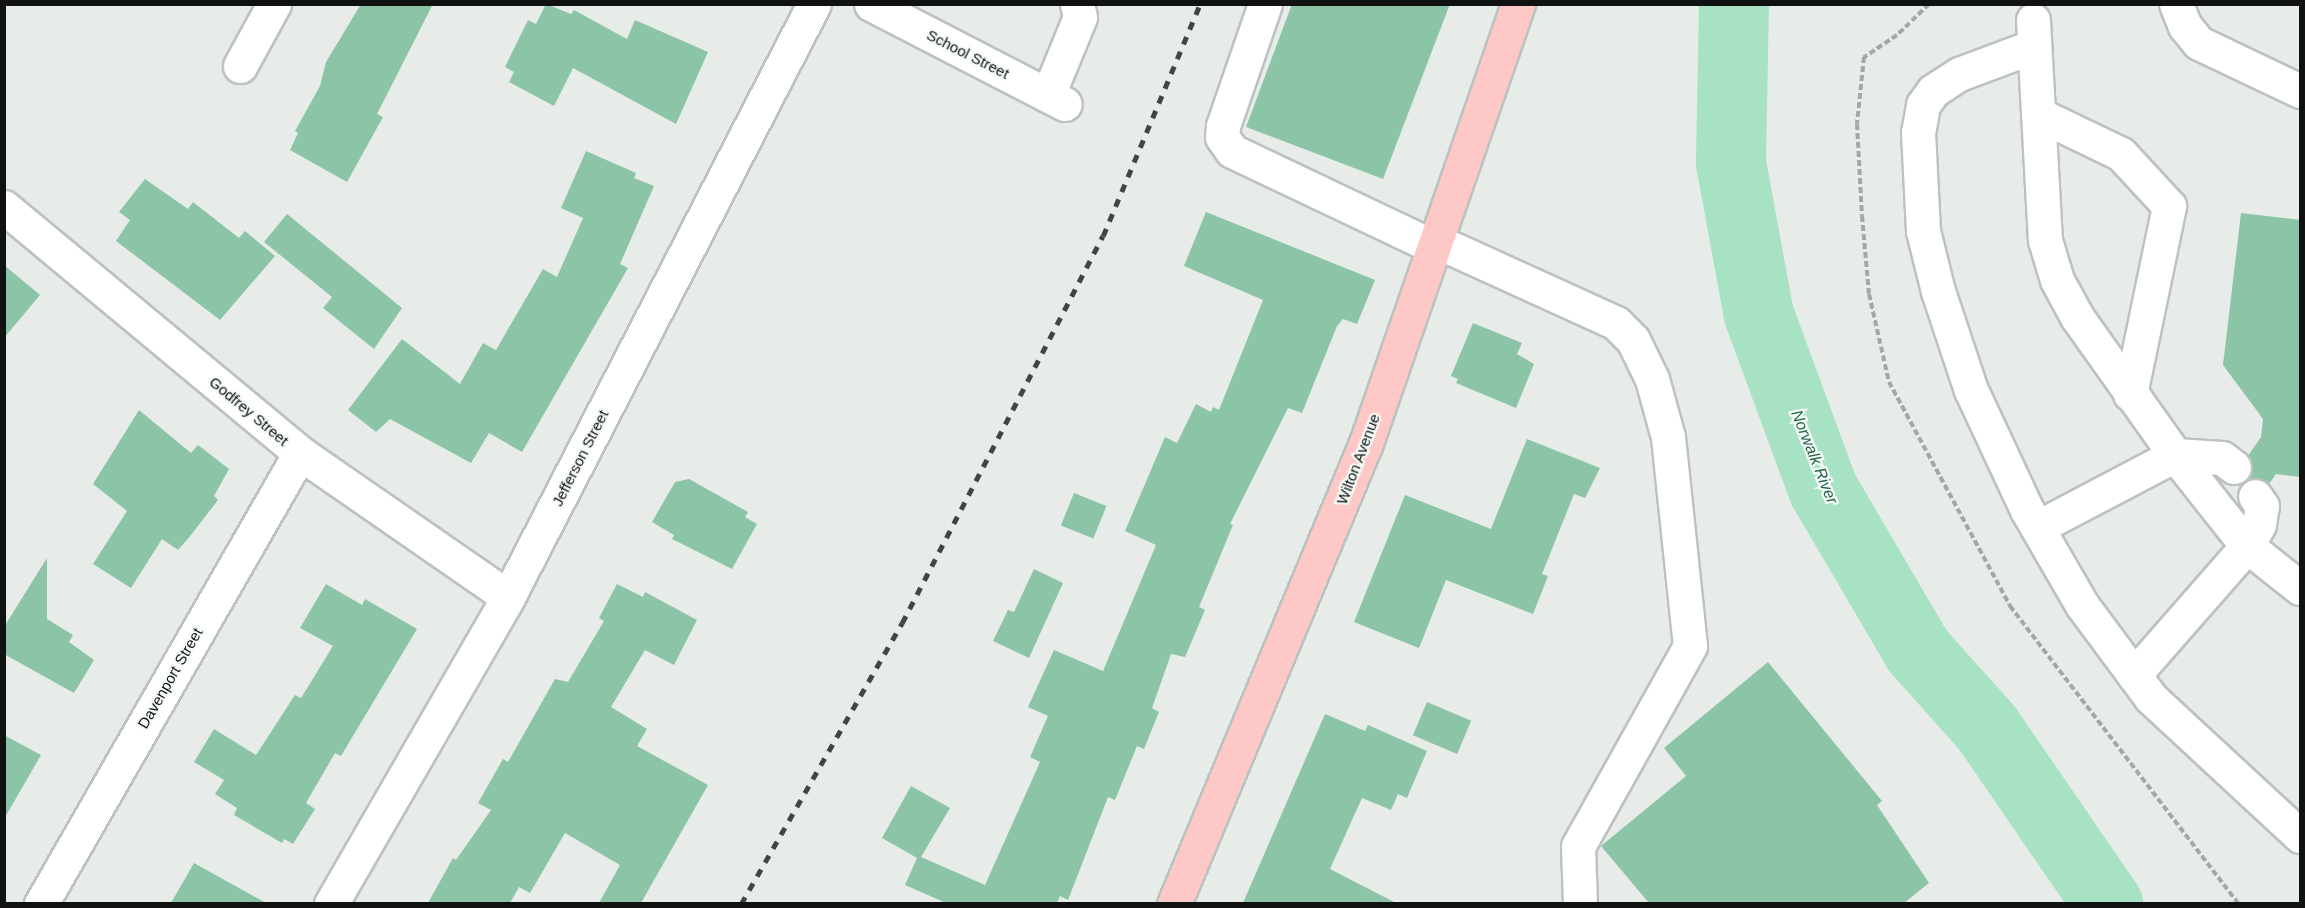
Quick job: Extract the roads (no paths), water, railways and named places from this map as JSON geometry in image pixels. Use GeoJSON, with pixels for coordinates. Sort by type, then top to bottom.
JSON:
{"type":"FeatureCollection","features":[{"type":"Feature","properties":{"kind":"main road","name":"Wilton Avenue"},"geometry":{"type":"LineString","coordinates":[[1174,903],[1365,443],[1518,4]]}},
{"type":"Feature","properties":{"kind":"street"},"geometry":{"type":"LineString","coordinates":[[240,66],[274,4]]}},
{"type":"Feature","properties":{"kind":"street","name":"Jefferson Street"},"geometry":{"type":"LineString","coordinates":[[331,903],[508,597],[814,4]]}},
{"type":"Feature","properties":{"kind":"street","name":"School Street"},"geometry":{"type":"LineString","coordinates":[[883,7],[1056,99],[1080,17],[1077,4]]}},
{"type":"Feature","properties":{"kind":"street"},"geometry":{"type":"LineString","coordinates":[[1265,4],[1222,126],[1222,137],[1232,151],[1435,244],[1616,323],[1633,340],[1652,379],[1668,437],[1690,646],[1578,846],[1580,903]]}},
{"type":"Feature","properties":{"kind":"street"},"geometry":{"type":"LineString","coordinates":[[2176,4],[2185,26],[2199,43],[2301,91]]}},
{"type":"Feature","properties":{"kind":"street"},"geometry":{"type":"LineString","coordinates":[[2035,19],[2044,240],[2054,270],[2077,317],[2175,455],[2247,546],[2301,588]]}},
{"type":"Feature","properties":{"kind":"street"},"geometry":{"type":"LineString","coordinates":[[2035,19],[1933,91],[1923,105],[1918,132],[1923,231],[1938,291],[1971,390],[2037,527],[2082,605],[2151,698],[2301,836]]}},
{"type":"Feature","properties":{"kind":"street"},"geometry":{"type":"LineString","coordinates":[[2038,114],[2121,154],[2169,206],[2130,394]]}},
{"type":"Feature","properties":{"kind":"street","name":"Godfrey Street"},"geometry":{"type":"LineString","coordinates":[[4,207],[300,453],[508,597]]}},
{"type":"Feature","properties":{"kind":"street","name":"Davenport Street"},"geometry":{"type":"LineString","coordinates":[[41,903],[300,453]]}},
{"type":"Feature","properties":{"kind":"street"},"geometry":{"type":"LineString","coordinates":[[2037,527],[2175,455],[2222,458],[2234,467]]}},
{"type":"Feature","properties":{"kind":"street"},"geometry":{"type":"LineString","coordinates":[[2134,675],[2247,546],[2259,524],[2262,506],[2255,496]]}},
{"type":"Feature","properties":{"kind":"waterway","name":"Norwalk River"},"geometry":{"type":"LineString","coordinates":[[1734,4],[1731,163],[1759,315],[1823,489],[1918,651],[1987,728],[2108,904]]}},
{"type":"Feature","properties":{"kind":"railway"},"geometry":{"type":"LineString","coordinates":[[741,904],[902,623],[1103,236],[1200,4]]}}]}
